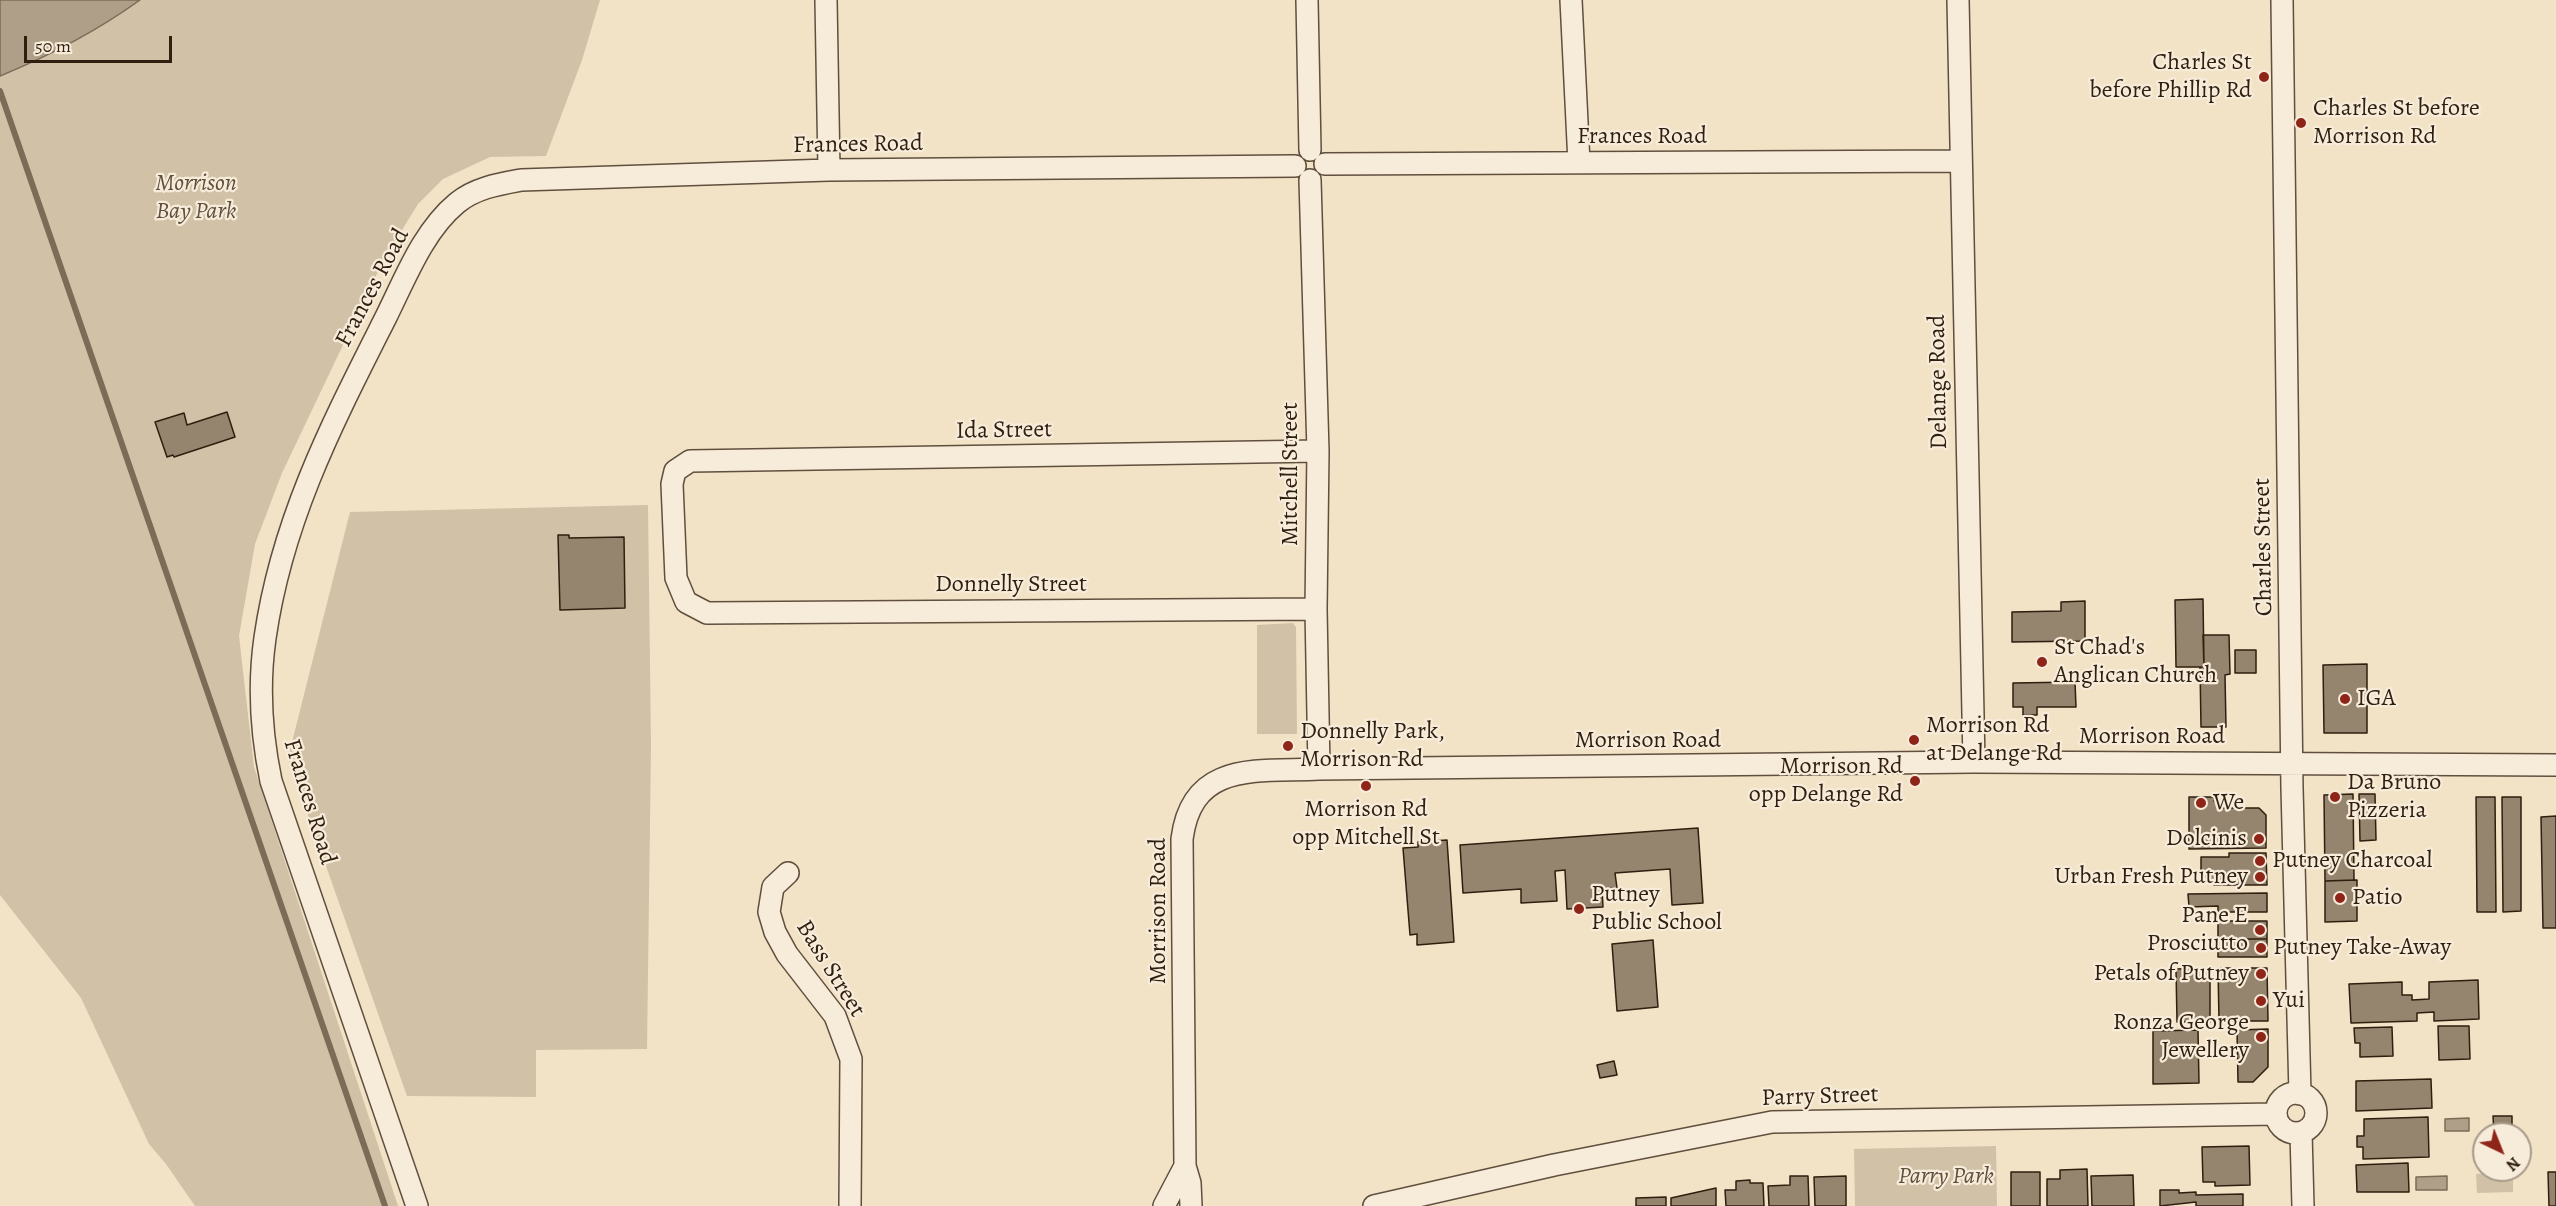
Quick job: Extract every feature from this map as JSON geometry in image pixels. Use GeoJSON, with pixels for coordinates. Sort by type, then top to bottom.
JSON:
{"type":"FeatureCollection","features":[{"type":"Feature","properties":{"kind":"street"},"geometry":{"type":"LineString","coordinates":[[826,0],[829,170]]}},
{"type":"Feature","properties":{"kind":"street"},"geometry":{"type":"LineString","coordinates":[[1302,173],[1319,177],[1307,0]]}},
{"type":"Feature","properties":{"kind":"street"},"geometry":{"type":"LineString","coordinates":[[1571,0],[1579,163]]}},
{"type":"Feature","properties":{"kind":"street","name":"Delange Road"},"geometry":{"type":"LineString","coordinates":[[1958,0],[1974,762]]}},
{"type":"Feature","properties":{"kind":"street","name":"Charles Street"},"geometry":{"type":"LineString","coordinates":[[2282,0],[2292,764],[2300,1094]]}},
{"type":"Feature","properties":{"kind":"street","name":"Frances Road"},"geometry":{"type":"LineString","coordinates":[[1318,157],[1579,163],[1960,161]]}},
{"type":"Feature","properties":{"kind":"street","name":"Frances Road"},"geometry":{"type":"LineString","coordinates":[[417,1206],[271,781],[263,744],[260,698],[265,637],[278,577],[304,488],[335,415],[430,234],[459,201],[489,186],[520,180],[829,170],[1302,173]]}},
{"type":"Feature","properties":{"kind":"street","name":"Mitchell Street"},"geometry":{"type":"LineString","coordinates":[[1302,173],[1318,451],[1316,609],[1319,769]]}},
{"type":"Feature","properties":{"kind":"street","name":"Ida Street"},"geometry":{"type":"LineString","coordinates":[[707,613],[686,602],[676,578],[672,484],[675,471],[690,461],[1318,451]]}},
{"type":"Feature","properties":{"kind":"street","name":"Donnelly Street"},"geometry":{"type":"LineString","coordinates":[[707,613],[1316,609]]}},
{"type":"Feature","properties":{"kind":"street","name":"Morrison Road"},"geometry":{"type":"LineString","coordinates":[[1191,1206],[1190,1183],[1185,1166],[1182,873],[1185,822],[1198,794],[1214,782],[1236,773],[1319,769],[1974,762],[2556,765]]}},
{"type":"Feature","properties":{"kind":"street","name":"Bass Street"},"geometry":{"type":"LineString","coordinates":[[788,873],[774,887],[769,912],[775,932],[786,954],[835,1016],[851,1059],[850,1206]]}},
{"type":"Feature","properties":{"kind":"street"},"geometry":{"type":"LineString","coordinates":[[2300,1094],[2311,1100],[2316,1113],[2312,1125],[2301,1133],[2284,1129],[2276,1114],[2281,1101],[2286,1096],[2300,1094]]}},
{"type":"Feature","properties":{"kind":"street","name":"Parry Street"},"geometry":{"type":"LineString","coordinates":[[1374,1206],[1554,1165],[1772,1122],[2276,1114]]}},
{"type":"Feature","properties":{"kind":"street"},"geometry":{"type":"LineString","coordinates":[[2301,1133],[2303,1206]]}},
{"type":"Feature","properties":{"kind":"street"},"geometry":{"type":"LineString","coordinates":[[1164,1206],[1185,1166]]}},
{"type":"Feature","properties":{"kind":"green space","name":"Morrison Bay Park"},"geometry":{"type":"Polygon","coordinates":[[[140,0],[600,0],[582,60],[546,156],[490,157],[443,179],[418,204],[383,261],[282,473],[255,544],[239,636],[254,767],[398,1206],[195,1206],[149,1144],[81,998],[0,895],[0,76],[72,42],[140,0]]]}},
{"type":"Feature","properties":{"kind":"green space"},"geometry":{"type":"Polygon","coordinates":[[[648,505],[651,746],[647,1049],[536,1050],[536,1097],[407,1096],[288,758],[350,512],[648,505]]]}},
{"type":"Feature","properties":{"kind":"green space"},"geometry":{"type":"Polygon","coordinates":[[[1293,623],[1296,627],[1297,734],[1257,734],[1257,625],[1293,623]]]}},
{"type":"Feature","properties":{"kind":"green space","name":"Parry Park"},"geometry":{"type":"Polygon","coordinates":[[[1996,1146],[1997,1206],[1855,1206],[1854,1149],[1996,1146]]]}},
{"type":"Feature","properties":{"kind":"green space"},"geometry":{"type":"Polygon","coordinates":[[[2476,1182],[2513,1182],[2513,1192],[2477,1193],[2476,1182]]]}},
{"type":"Feature","properties":{"kind":"shaded area"},"geometry":{"type":"Polygon","coordinates":[[[0,0],[140,0],[72,42],[0,76],[0,0]]]}},
{"type":"Feature","properties":{"kind":"shaded area"},"geometry":{"type":"Polygon","coordinates":[[[2469,1118],[2469,1131],[2445,1131],[2445,1119],[2469,1118]]]}},
{"type":"Feature","properties":{"kind":"shaded area"},"geometry":{"type":"Polygon","coordinates":[[[2447,1176],[2447,1190],[2416,1190],[2416,1177],[2447,1176]]]}},
{"type":"Feature","properties":{"kind":"building"},"geometry":{"type":"Polygon","coordinates":[[[227,412],[235,437],[174,457],[173,455],[167,457],[155,422],[184,413],[187,425],[227,412]]]}},
{"type":"Feature","properties":{"kind":"building"},"geometry":{"type":"Polygon","coordinates":[[[558,535],[569,535],[569,538],[624,537],[625,608],[560,610],[558,535]]]}},
{"type":"Feature","properties":{"kind":"building"},"geometry":{"type":"Polygon","coordinates":[[[2203,599],[2204,667],[2176,667],[2175,600],[2203,599]]]}},
{"type":"Feature","properties":{"kind":"building"},"geometry":{"type":"Polygon","coordinates":[[[2085,601],[2085,641],[2012,642],[2012,612],[2061,611],[2061,602],[2085,601]]]}},
{"type":"Feature","properties":{"kind":"building"},"geometry":{"type":"Polygon","coordinates":[[[2203,635],[2229,635],[2230,674],[2225,675],[2226,727],[2201,727],[2200,667],[2204,667],[2203,635]]]}},
{"type":"Feature","properties":{"kind":"building"},"geometry":{"type":"Polygon","coordinates":[[[2235,650],[2256,650],[2256,673],[2235,673],[2235,650]]]}},
{"type":"Feature","properties":{"kind":"building","name":"IGA"},"geometry":{"type":"Polygon","coordinates":[[[2367,664],[2367,733],[2324,733],[2323,665],[2367,664]]]}},
{"type":"Feature","properties":{"kind":"building"},"geometry":{"type":"Polygon","coordinates":[[[2075,682],[2076,707],[2037,707],[2037,715],[2023,715],[2023,707],[2013,707],[2013,683],[2075,682]]]}},
{"type":"Feature","properties":{"kind":"building"},"geometry":{"type":"Polygon","coordinates":[[[2353,794],[2354,880],[2325,881],[2324,795],[2353,794]]]}},
{"type":"Feature","properties":{"kind":"building"},"geometry":{"type":"Polygon","coordinates":[[[2359,794],[2375,794],[2376,840],[2360,841],[2359,794]]]}},
{"type":"Feature","properties":{"kind":"building"},"geometry":{"type":"Polygon","coordinates":[[[2189,797],[2214,797],[2214,801],[2221,808],[2259,808],[2266,815],[2266,848],[2189,849],[2189,797]]]}},
{"type":"Feature","properties":{"kind":"building"},"geometry":{"type":"Polygon","coordinates":[[[2476,797],[2495,797],[2496,912],[2477,912],[2476,797]]]}},
{"type":"Feature","properties":{"kind":"building"},"geometry":{"type":"Polygon","coordinates":[[[2502,797],[2521,797],[2521,911],[2503,912],[2502,797]]]}},
{"type":"Feature","properties":{"kind":"building"},"geometry":{"type":"Polygon","coordinates":[[[2556,816],[2556,928],[2543,928],[2541,817],[2556,816]]]}},
{"type":"Feature","properties":{"kind":"building"},"geometry":{"type":"Polygon","coordinates":[[[1698,828],[1703,903],[1672,905],[1670,869],[1615,873],[1617,888],[1602,889],[1603,907],[1567,909],[1565,870],[1555,871],[1557,901],[1521,903],[1521,889],[1463,893],[1460,845],[1698,828]]]}},
{"type":"Feature","properties":{"kind":"building"},"geometry":{"type":"Polygon","coordinates":[[[1447,840],[1454,942],[1417,945],[1417,934],[1410,935],[1403,848],[1418,847],[1418,842],[1447,840]]]}},
{"type":"Feature","properties":{"kind":"building"},"geometry":{"type":"Polygon","coordinates":[[[2229,853],[2266,853],[2267,885],[2214,885],[2214,881],[2201,881],[2201,857],[2229,857],[2229,853]]]}},
{"type":"Feature","properties":{"kind":"building"},"geometry":{"type":"Polygon","coordinates":[[[2357,880],[2357,921],[2325,922],[2325,881],[2357,880]]]}},
{"type":"Feature","properties":{"kind":"building"},"geometry":{"type":"Polygon","coordinates":[[[2267,893],[2267,912],[2218,912],[2218,906],[2189,907],[2188,894],[2267,893]]]}},
{"type":"Feature","properties":{"kind":"building"},"geometry":{"type":"Polygon","coordinates":[[[2218,921],[2267,921],[2267,939],[2218,939],[2218,921]]]}},
{"type":"Feature","properties":{"kind":"building"},"geometry":{"type":"Polygon","coordinates":[[[2218,939],[2267,939],[2267,957],[2218,957],[2218,939]]]}},
{"type":"Feature","properties":{"kind":"building"},"geometry":{"type":"Polygon","coordinates":[[[1653,940],[1658,1007],[1617,1011],[1612,944],[1653,940]]]}},
{"type":"Feature","properties":{"kind":"building"},"geometry":{"type":"Polygon","coordinates":[[[2210,968],[2210,1022],[2177,1022],[2176,969],[2210,968]]]}},
{"type":"Feature","properties":{"kind":"building"},"geometry":{"type":"Polygon","coordinates":[[[2218,968],[2267,968],[2268,1021],[2219,1021],[2218,968]]]}},
{"type":"Feature","properties":{"kind":"building"},"geometry":{"type":"Polygon","coordinates":[[[2478,980],[2479,1019],[2434,1021],[2434,1012],[2417,1013],[2417,1021],[2351,1023],[2349,984],[2402,982],[2402,995],[2412,995],[2412,1000],[2429,999],[2429,982],[2478,980]]]}},
{"type":"Feature","properties":{"kind":"building"},"geometry":{"type":"Polygon","coordinates":[[[2438,1026],[2469,1026],[2470,1059],[2439,1060],[2438,1026]]]}},
{"type":"Feature","properties":{"kind":"building"},"geometry":{"type":"Polygon","coordinates":[[[2392,1027],[2393,1056],[2360,1057],[2360,1043],[2355,1043],[2354,1028],[2392,1027]]]}},
{"type":"Feature","properties":{"kind":"building"},"geometry":{"type":"Polygon","coordinates":[[[2268,1029],[2268,1067],[2253,1082],[2238,1082],[2237,1030],[2268,1029]]]}},
{"type":"Feature","properties":{"kind":"building"},"geometry":{"type":"Polygon","coordinates":[[[2198,1030],[2199,1083],[2153,1084],[2153,1031],[2198,1030]]]}},
{"type":"Feature","properties":{"kind":"building"},"geometry":{"type":"Polygon","coordinates":[[[1614,1061],[1617,1075],[1600,1078],[1597,1065],[1614,1061]]]}},
{"type":"Feature","properties":{"kind":"building"},"geometry":{"type":"Polygon","coordinates":[[[2431,1079],[2432,1108],[2356,1111],[2356,1081],[2431,1079]]]}},
{"type":"Feature","properties":{"kind":"building"},"geometry":{"type":"Polygon","coordinates":[[[2493,1116],[2512,1116],[2512,1122],[2493,1122],[2493,1116]]]}},
{"type":"Feature","properties":{"kind":"building"},"geometry":{"type":"Polygon","coordinates":[[[2428,1117],[2429,1157],[2363,1159],[2363,1147],[2357,1147],[2357,1136],[2364,1136],[2364,1119],[2428,1117]]]}},
{"type":"Feature","properties":{"kind":"building"},"geometry":{"type":"Polygon","coordinates":[[[2249,1146],[2250,1185],[2215,1186],[2215,1182],[2203,1182],[2202,1147],[2249,1146]]]}},
{"type":"Feature","properties":{"kind":"building"},"geometry":{"type":"Polygon","coordinates":[[[2408,1163],[2409,1192],[2357,1192],[2356,1165],[2408,1163]]]}},
{"type":"Feature","properties":{"kind":"building"},"geometry":{"type":"Polygon","coordinates":[[[2087,1169],[2088,1206],[2047,1206],[2047,1179],[2060,1179],[2060,1170],[2087,1169]]]}},
{"type":"Feature","properties":{"kind":"building"},"geometry":{"type":"Polygon","coordinates":[[[2011,1172],[2040,1172],[2040,1206],[2011,1206],[2011,1172]]]}},
{"type":"Feature","properties":{"kind":"building"},"geometry":{"type":"Polygon","coordinates":[[[2548,1172],[2556,1172],[2556,1206],[2549,1206],[2548,1172]]]}},
{"type":"Feature","properties":{"kind":"building"},"geometry":{"type":"Polygon","coordinates":[[[2133,1175],[2134,1206],[2092,1206],[2091,1176],[2133,1175]]]}},
{"type":"Feature","properties":{"kind":"building"},"geometry":{"type":"Polygon","coordinates":[[[1790,1176],[1808,1176],[1809,1206],[1769,1206],[1768,1186],[1790,1185],[1790,1176]]]}},
{"type":"Feature","properties":{"kind":"building"},"geometry":{"type":"Polygon","coordinates":[[[1846,1176],[1846,1206],[1815,1206],[1814,1177],[1846,1176]]]}},
{"type":"Feature","properties":{"kind":"building"},"geometry":{"type":"Polygon","coordinates":[[[1750,1180],[1750,1183],[1763,1183],[1764,1206],[1726,1206],[1725,1190],[1736,1190],[1736,1181],[1750,1180]]]}},
{"type":"Feature","properties":{"kind":"building"},"geometry":{"type":"Polygon","coordinates":[[[1716,1188],[1716,1206],[1671,1206],[1671,1198],[1716,1188]]]}},
{"type":"Feature","properties":{"kind":"building"},"geometry":{"type":"Polygon","coordinates":[[[2160,1190],[2179,1190],[2179,1193],[2196,1192],[2196,1195],[2243,1194],[2243,1206],[2196,1206],[2196,1202],[2160,1206],[2160,1190]]]}},
{"type":"Feature","properties":{"kind":"building"},"geometry":{"type":"Polygon","coordinates":[[[1666,1197],[1666,1206],[1636,1206],[1636,1198],[1666,1197]]]}},
{"type":"Feature","properties":{"kind":"waterway"},"geometry":{"type":"LineString","coordinates":[[0,91],[385,1206]]}},
{"type":"Feature","properties":{"kind":"place","name":"Charles St before Phillip Rd"},"geometry":{"type":"Point","coordinates":[2264,77]}},
{"type":"Feature","properties":{"kind":"place","name":"Charles St before Morrison Rd"},"geometry":{"type":"Point","coordinates":[2301,123]}},
{"type":"Feature","properties":{"kind":"place","name":"St Chad's Anglican Church"},"geometry":{"type":"Point","coordinates":[2042,662]}},
{"type":"Feature","properties":{"kind":"place","name":"IGA"},"geometry":{"type":"Point","coordinates":[2345,699]}},
{"type":"Feature","properties":{"kind":"place","name":"Morrison Rd at Delange Rd"},"geometry":{"type":"Point","coordinates":[1914,740]}},
{"type":"Feature","properties":{"kind":"place","name":"Donnelly Park, Morrison Rd"},"geometry":{"type":"Point","coordinates":[1288,746]}},
{"type":"Feature","properties":{"kind":"place","name":"Morrison Rd opp Delange Rd"},"geometry":{"type":"Point","coordinates":[1915,781]}},
{"type":"Feature","properties":{"kind":"place","name":"Morrison Rd opp Mitchell St"},"geometry":{"type":"Point","coordinates":[1366,786]}},
{"type":"Feature","properties":{"kind":"place","name":"Da Bruno Pizzeria"},"geometry":{"type":"Point","coordinates":[2335,797]}},
{"type":"Feature","properties":{"kind":"place","name":"We"},"geometry":{"type":"Point","coordinates":[2201,803]}},
{"type":"Feature","properties":{"kind":"place","name":"Dolcinis"},"geometry":{"type":"Point","coordinates":[2259,839]}},
{"type":"Feature","properties":{"kind":"place","name":"Putney Charcoal"},"geometry":{"type":"Point","coordinates":[2260,861]}},
{"type":"Feature","properties":{"kind":"place","name":"Urban Fresh Putney"},"geometry":{"type":"Point","coordinates":[2260,877]}},
{"type":"Feature","properties":{"kind":"place","name":"Patio"},"geometry":{"type":"Point","coordinates":[2340,898]}},
{"type":"Feature","properties":{"kind":"place","name":"Putney Public School"},"geometry":{"type":"Point","coordinates":[1579,909]}},
{"type":"Feature","properties":{"kind":"place","name":"Pane E Prosciutto"},"geometry":{"type":"Point","coordinates":[2260,930]}},
{"type":"Feature","properties":{"kind":"place","name":"Putney Take-Away"},"geometry":{"type":"Point","coordinates":[2261,948]}},
{"type":"Feature","properties":{"kind":"place","name":"Petals of Putney"},"geometry":{"type":"Point","coordinates":[2261,974]}},
{"type":"Feature","properties":{"kind":"place","name":"Yui"},"geometry":{"type":"Point","coordinates":[2261,1001]}},
{"type":"Feature","properties":{"kind":"place","name":"Ronza George Jewellery"},"geometry":{"type":"Point","coordinates":[2261,1037]}}]}
